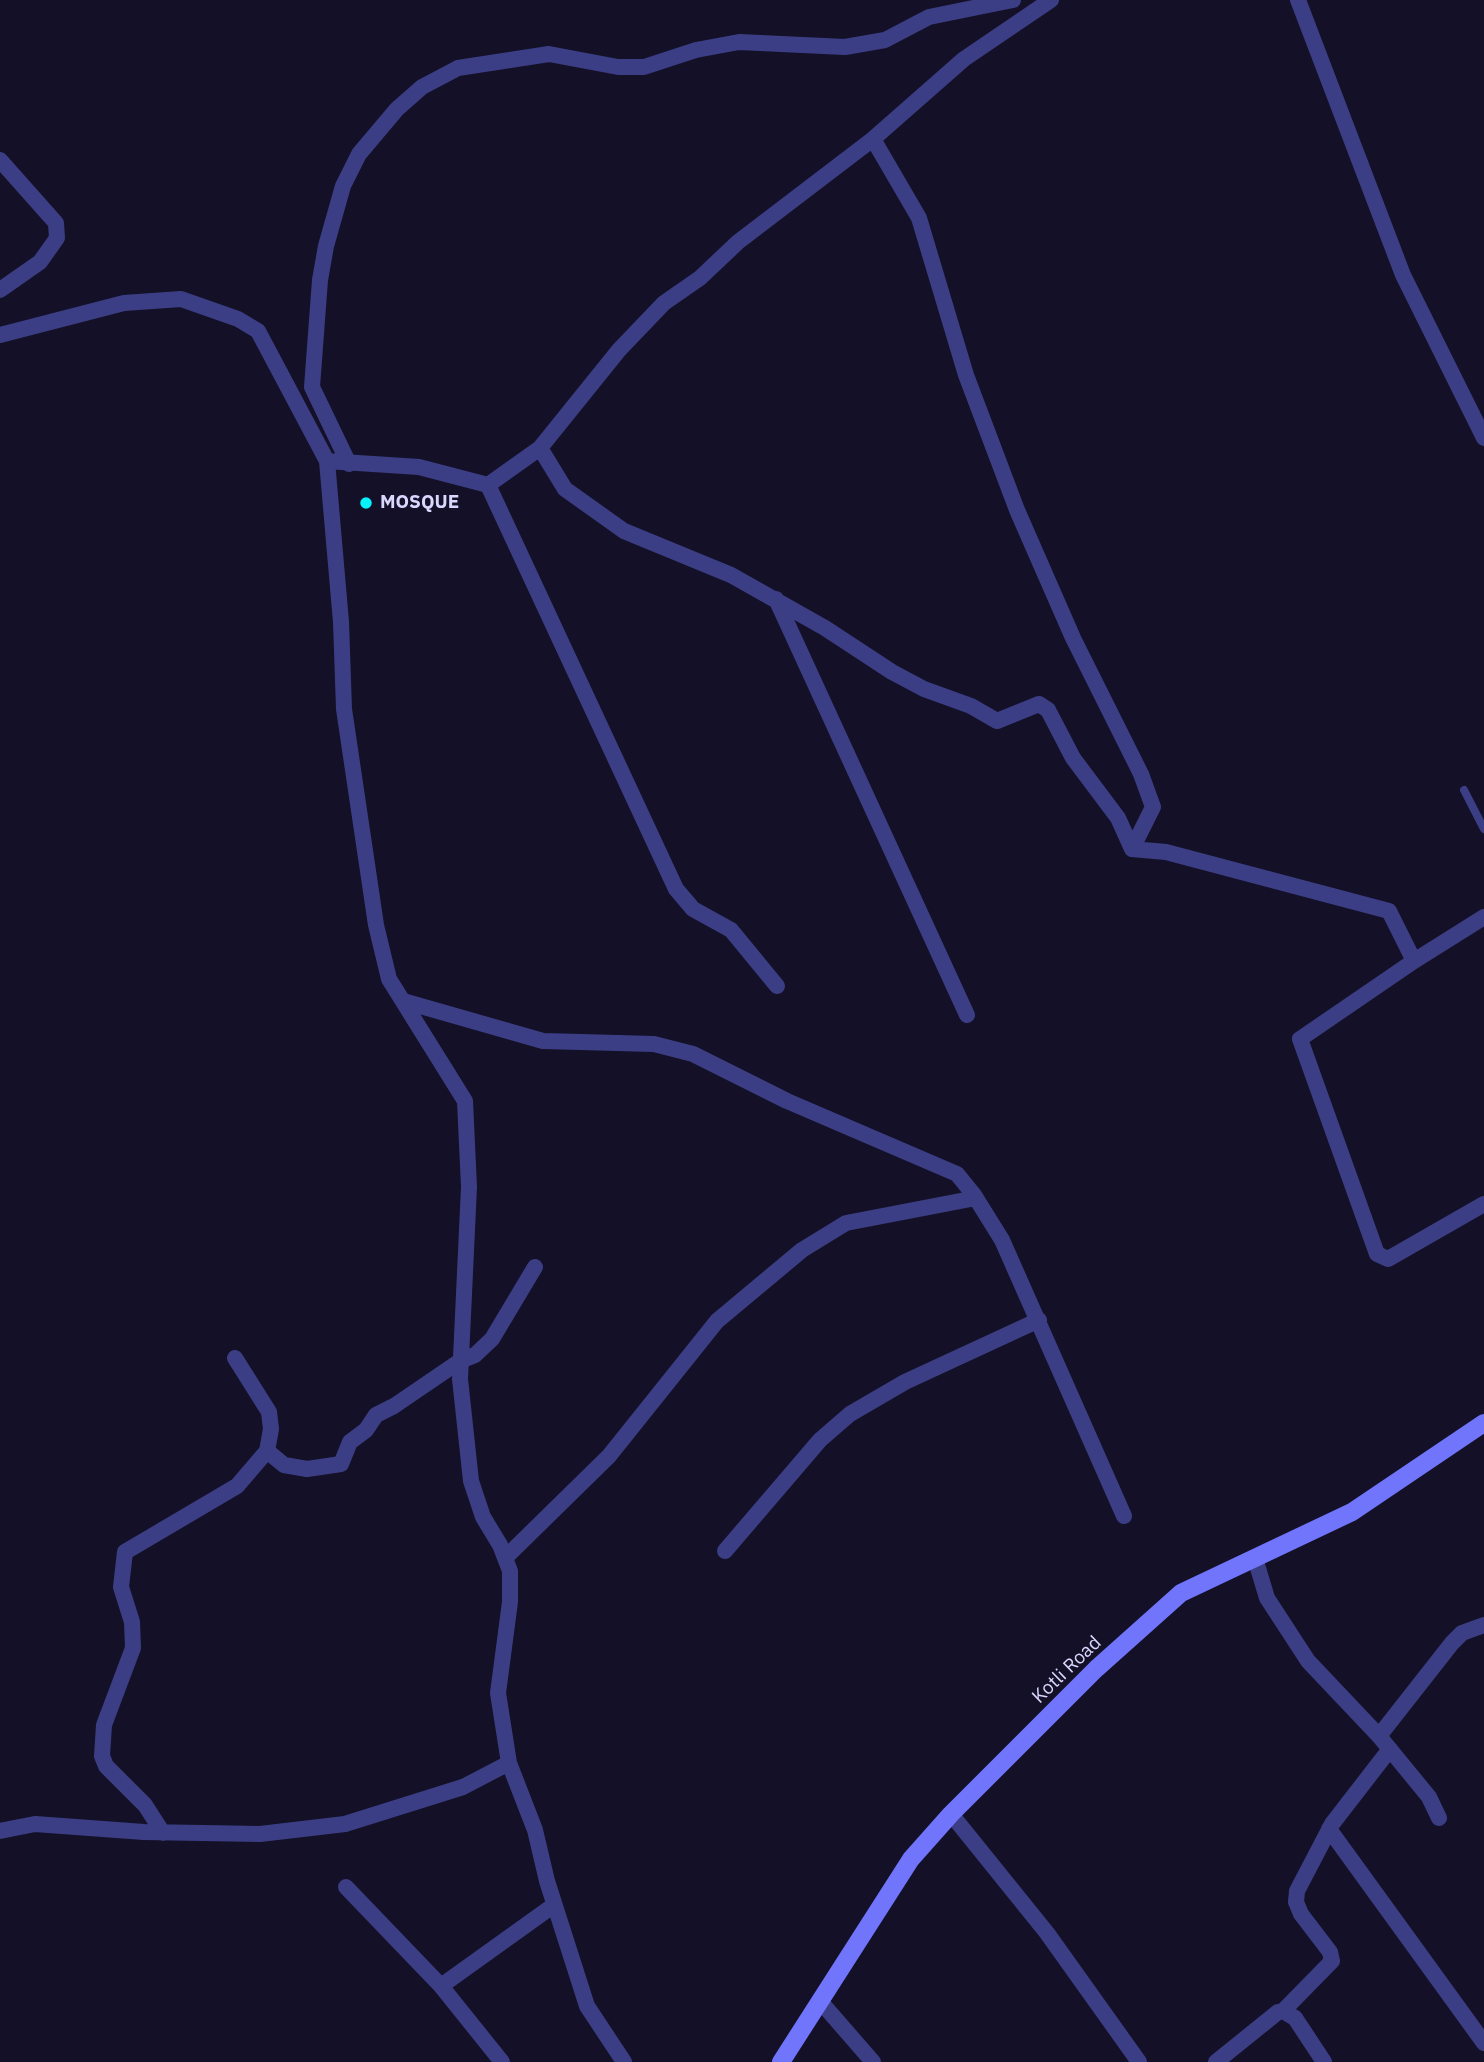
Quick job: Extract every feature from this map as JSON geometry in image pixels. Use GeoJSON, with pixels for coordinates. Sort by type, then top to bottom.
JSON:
{"type":"FeatureCollection","features":[{"type":"Feature","properties":{"kind":"main road","name":"Kotli Road"},"geometry":{"type":"LineString","coordinates":[[781,2062],[911,1859],[951,1814],[1096,1670],[1181,1593],[1352,1512],[1484,1423]]}},
{"type":"Feature","properties":{"kind":"street"},"geometry":{"type":"LineString","coordinates":[[349,464],[312,387],[320,280],[326,246],[344,186],[359,154],[397,109],[422,87],[457,68],[550,54],[618,67],[644,67],[696,50],[739,42],[845,47],[885,40],[929,17],[1013,0]]}},
{"type":"Feature","properties":{"kind":"street"},"geometry":{"type":"LineString","coordinates":[[488,485],[540,448],[619,350],[664,303],[700,278],[738,242],[873,139],[964,59],[999,39],[1051,0]]}},
{"type":"Feature","properties":{"kind":"street"},"geometry":{"type":"LineString","coordinates":[[1298,0],[1402,275],[1484,438]]}},
{"type":"Feature","properties":{"kind":"street"},"geometry":{"type":"LineString","coordinates":[[873,139],[919,218],[966,375],[1017,510],[1073,638],[1145,785],[1153,807],[1132,849]]}},
{"type":"Feature","properties":{"kind":"street"},"geometry":{"type":"LineString","coordinates":[[0,160],[55,223],[57,237],[40,262],[0,290]]}},
{"type":"Feature","properties":{"kind":"street"},"geometry":{"type":"LineString","coordinates":[[0,335],[63,317],[135,303],[181,299],[238,318],[258,331],[327,461],[341,622],[344,709],[376,925],[389,979],[465,1101],[469,1187],[460,1361],[471,1481],[483,1517],[510,1571],[510,1602],[498,1693],[509,1763],[536,1830],[554,1905],[587,2006],[624,2062]]}},
{"type":"Feature","properties":{"kind":"street"},"geometry":{"type":"LineString","coordinates":[[540,448],[565,489],[624,531],[731,575],[776,599],[892,673],[924,689],[971,706],[997,722],[1039,704],[1048,710],[1073,758],[1118,818],[1132,849]]}},
{"type":"Feature","properties":{"kind":"street"},"geometry":{"type":"LineString","coordinates":[[327,461],[419,467],[488,485]]}},
{"type":"Feature","properties":{"kind":"street"},"geometry":{"type":"LineString","coordinates":[[488,485],[676,889],[693,909],[731,930],[777,986]]}},
{"type":"Feature","properties":{"kind":"street"},"geometry":{"type":"LineString","coordinates":[[776,599],[967,1015]]}},
{"type":"Feature","properties":{"kind":"street"},"geometry":{"type":"LineString","coordinates":[[1132,849],[1166,852],[1389,911],[1414,961]]}},
{"type":"Feature","properties":{"kind":"street"},"geometry":{"type":"LineString","coordinates":[[1484,917],[1300,1039],[1377,1254],[1388,1259],[1484,1204]]}},
{"type":"Feature","properties":{"kind":"street"},"geometry":{"type":"LineString","coordinates":[[403,1001],[543,1041],[654,1044],[693,1054],[787,1101],[957,1174],[976,1198],[1002,1240],[1124,1516]]}},
{"type":"Feature","properties":{"kind":"street"},"geometry":{"type":"LineString","coordinates":[[505,1558],[609,1456],[716,1321],[803,1250],[846,1223],[976,1198]]}},
{"type":"Feature","properties":{"kind":"street"},"geometry":{"type":"LineString","coordinates":[[267,1451],[284,1465],[307,1469],[341,1464],[350,1442],[366,1430],[376,1415],[460,1361],[475,1355],[492,1339],[535,1267]]}},
{"type":"Feature","properties":{"kind":"street"},"geometry":{"type":"LineString","coordinates":[[725,1551],[820,1440],[850,1414],[875,1398],[1039,1320]]}},
{"type":"Feature","properties":{"kind":"street"},"geometry":{"type":"LineString","coordinates":[[163,1833],[145,1805],[106,1766],[102,1756],[104,1725],[133,1648],[132,1622],[121,1587],[125,1552],[237,1486],[267,1451],[271,1429],[269,1412],[235,1357]]}},
{"type":"Feature","properties":{"kind":"street"},"geometry":{"type":"LineString","coordinates":[[1255,1558],[1267,1598],[1308,1661],[1385,1743],[1429,1797],[1439,1818]]}},
{"type":"Feature","properties":{"kind":"street"},"geometry":{"type":"LineString","coordinates":[[1216,2062],[1278,2012],[1283,2011],[1332,1961],[1330,1952],[1301,1914],[1297,1902],[1302,1879],[1329,1829],[1452,1643],[1462,1633],[1484,1625]]}},
{"type":"Feature","properties":{"kind":"street"},"geometry":{"type":"LineString","coordinates":[[0,1831],[35,1824],[163,1833],[260,1834],[345,1824],[463,1787],[509,1763]]}},
{"type":"Feature","properties":{"kind":"street"},"geometry":{"type":"LineString","coordinates":[[951,1814],[1048,1933],[1139,2062]]}},
{"type":"Feature","properties":{"kind":"street"},"geometry":{"type":"LineString","coordinates":[[1329,1829],[1484,2043]]}},
{"type":"Feature","properties":{"kind":"street"},"geometry":{"type":"LineString","coordinates":[[346,1887],[441,1986],[502,2062]]}},
{"type":"Feature","properties":{"kind":"street"},"geometry":{"type":"LineString","coordinates":[[441,1986],[554,1905]]}},
{"type":"Feature","properties":{"kind":"street"},"geometry":{"type":"LineString","coordinates":[[820,2001],[873,2062]]}},
{"type":"Feature","properties":{"kind":"street"},"geometry":{"type":"LineString","coordinates":[[1283,2011],[1295,2018],[1324,2062]]}},
{"type":"Feature","properties":{"kind":"lane"},"geometry":{"type":"LineString","coordinates":[[1464,790],[1484,829]]}},
{"type":"Feature","properties":{"kind":"place","name":"MOSQUE"},"geometry":{"type":"Point","coordinates":[366,503]}}]}
